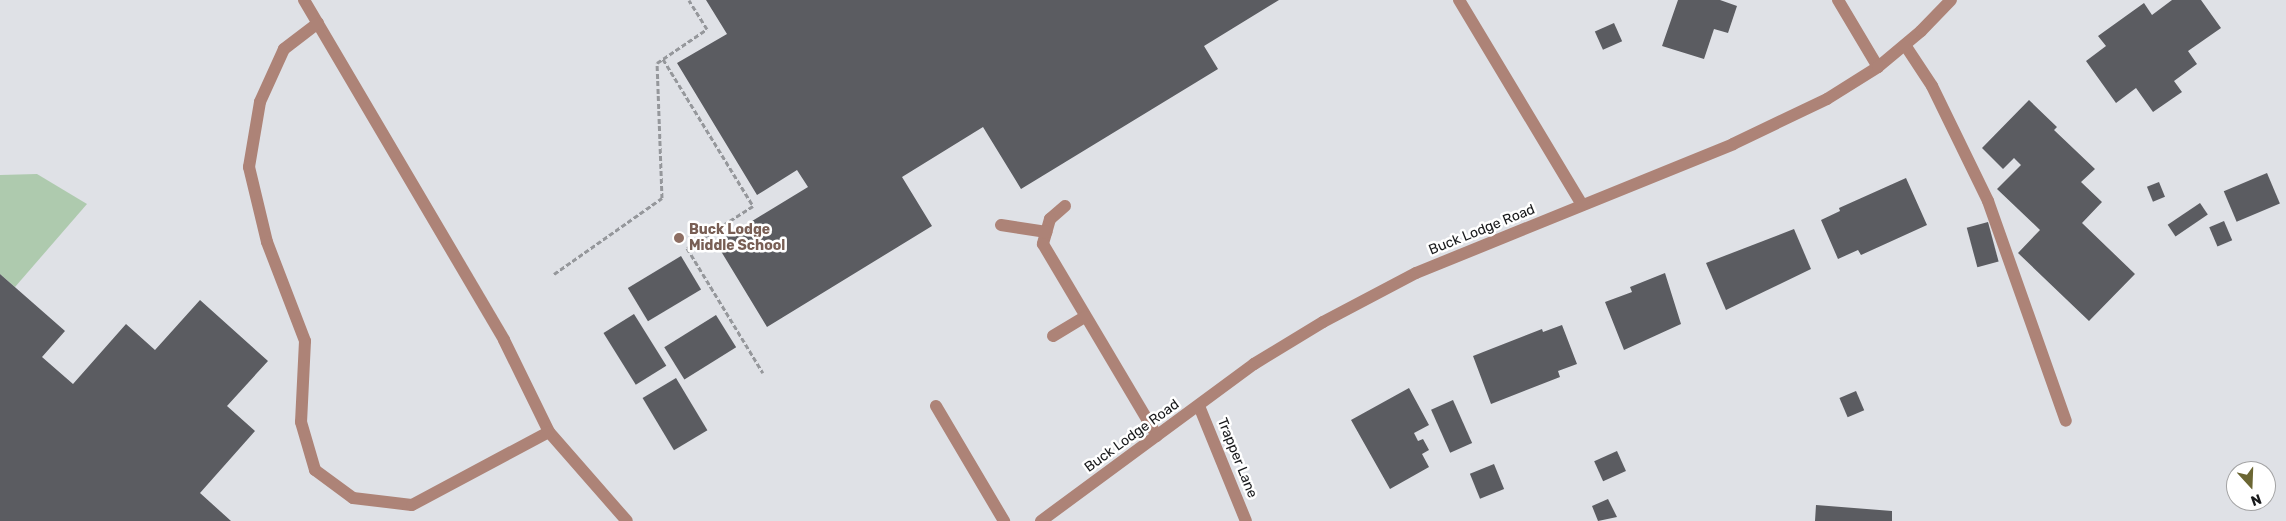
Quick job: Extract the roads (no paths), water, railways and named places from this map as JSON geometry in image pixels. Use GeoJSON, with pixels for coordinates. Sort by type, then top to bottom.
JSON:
{"type":"FeatureCollection","features":[{"type":"Feature","properties":{"kind":"street"},"geometry":{"type":"LineString","coordinates":[[304,0],[504,340],[549,432],[627,521]]}},
{"type":"Feature","properties":{"kind":"street"},"geometry":{"type":"LineString","coordinates":[[1459,0],[1582,206]]}},
{"type":"Feature","properties":{"kind":"street"},"geometry":{"type":"LineString","coordinates":[[1838,0],[1878,67]]}},
{"type":"Feature","properties":{"kind":"street","name":"Buck Lodge Road"},"geometry":{"type":"LineString","coordinates":[[1041,521],[1200,406],[1254,364],[1323,322],[1416,273],[1733,144],[1826,99],[1878,67],[1905,45],[1951,0]]}},
{"type":"Feature","properties":{"kind":"street"},"geometry":{"type":"LineString","coordinates":[[318,23],[284,50],[260,102],[249,167],[267,242],[305,341],[300,422],[315,470],[353,498],[412,505],[549,432]]}},
{"type":"Feature","properties":{"kind":"street"},"geometry":{"type":"LineString","coordinates":[[1905,45],[1932,86],[1988,201],[2010,254],[2066,421]]}},
{"type":"Feature","properties":{"kind":"street"},"geometry":{"type":"LineString","coordinates":[[1065,206],[1050,219],[1043,244],[1158,436]]}},
{"type":"Feature","properties":{"kind":"street"},"geometry":{"type":"LineString","coordinates":[[1001,225],[1046,232]]}},
{"type":"Feature","properties":{"kind":"street"},"geometry":{"type":"LineString","coordinates":[[1053,336],[1085,317]]}},
{"type":"Feature","properties":{"kind":"street"},"geometry":{"type":"LineString","coordinates":[[936,406],[1004,521]]}},
{"type":"Feature","properties":{"kind":"street","name":"Trapper Lane"},"geometry":{"type":"LineString","coordinates":[[1200,406],[1246,521]]}},
{"type":"Feature","properties":{"kind":"place","name":"Buck Lodge Middle School"},"geometry":{"type":"Point","coordinates":[679,238]}}]}
